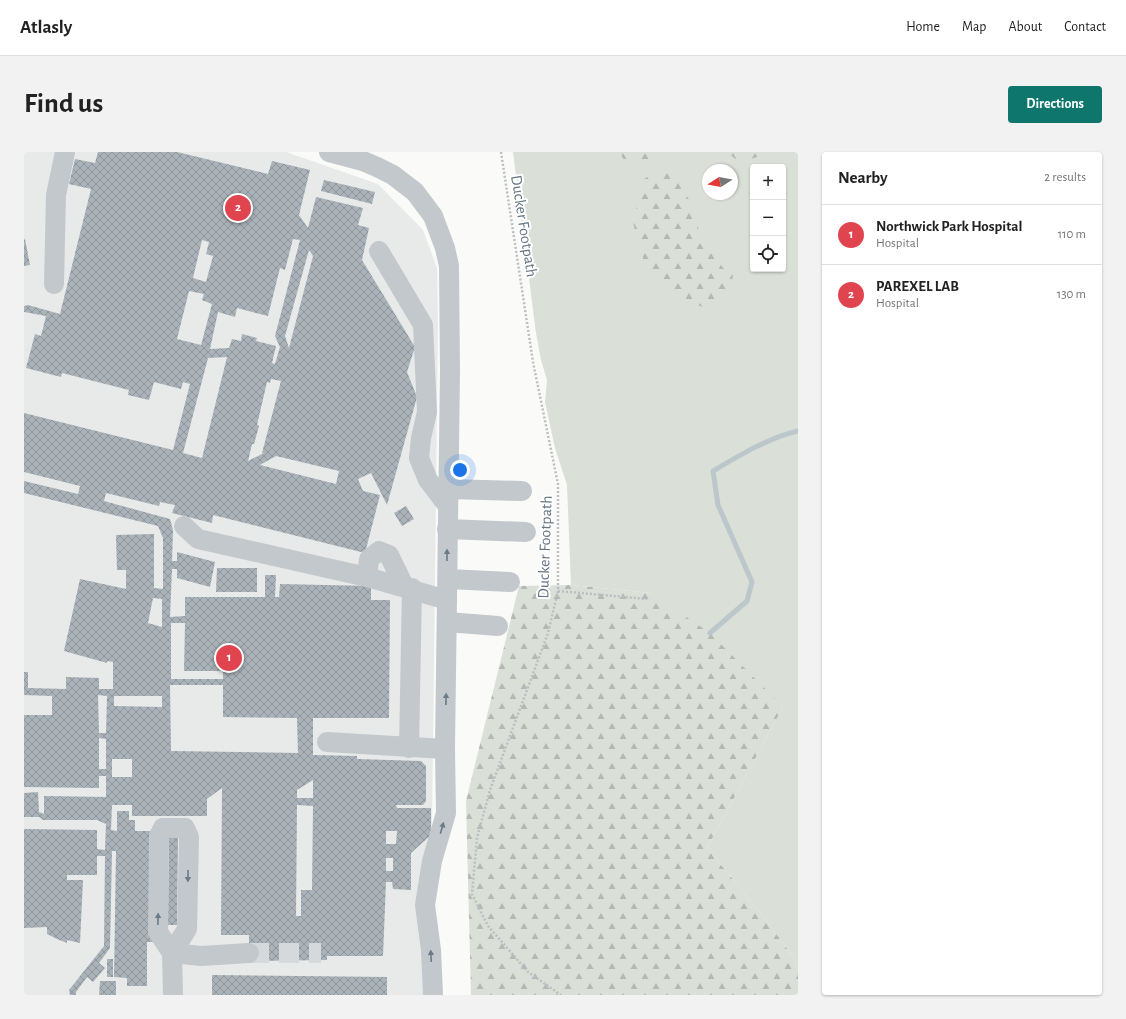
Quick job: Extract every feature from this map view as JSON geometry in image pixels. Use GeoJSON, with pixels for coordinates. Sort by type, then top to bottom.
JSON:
{"type":"FeatureCollection","features":[{"type":"Feature","properties":{"kind":"street"},"geometry":{"type":"LineString","coordinates":[[54,284],[56,195],[65,152]]}},
{"type":"Feature","properties":{"kind":"street"},"geometry":{"type":"LineString","coordinates":[[329,152],[363,160],[393,175],[415,192],[433,216],[445,248],[449,266],[448,579],[445,750],[446,813],[432,861],[425,905],[431,950],[433,995]]}},
{"type":"Feature","properties":{"kind":"street"},"geometry":{"type":"LineString","coordinates":[[379,251],[423,325],[427,412],[420,438],[419,458],[428,480],[448,497],[522,491]]}},
{"type":"Feature","properties":{"kind":"street"},"geometry":{"type":"LineString","coordinates":[[184,526],[198,539],[408,587],[447,600]]}},
{"type":"Feature","properties":{"kind":"street"},"geometry":{"type":"LineString","coordinates":[[447,529],[526,532]]}},
{"type":"Feature","properties":{"kind":"street"},"geometry":{"type":"LineString","coordinates":[[367,577],[370,559],[379,551],[389,555],[408,587],[409,748]]}},
{"type":"Feature","properties":{"kind":"street"},"geometry":{"type":"LineString","coordinates":[[448,579],[510,582]]}},
{"type":"Feature","properties":{"kind":"street"},"geometry":{"type":"LineString","coordinates":[[447,622],[498,626]]}},
{"type":"Feature","properties":{"kind":"street"},"geometry":{"type":"LineString","coordinates":[[327,742],[445,750]]}},
{"type":"Feature","properties":{"kind":"street"},"geometry":{"type":"LineString","coordinates":[[172,953],[187,929],[189,837],[185,828],[163,828],[159,836],[158,932],[172,953],[173,995]]}},
{"type":"Feature","properties":{"kind":"street"},"geometry":{"type":"LineString","coordinates":[[172,953],[201,956],[249,953]]}},
{"type":"Feature","properties":{"kind":"path","name":"Ducker Footpath"},"geometry":{"type":"LineString","coordinates":[[501,152],[533,362],[558,484],[558,591],[548,633],[490,790],[477,838],[472,894],[488,926],[498,938],[528,972],[561,995]]}},
{"type":"Feature","properties":{"kind":"path"},"geometry":{"type":"LineString","coordinates":[[558,591],[648,599]]}},
{"type":"Feature","properties":{"kind":"shaded area"},"geometry":{"type":"Polygon","coordinates":[[[24,152],[286,152],[378,184],[423,230],[437,268],[438,320],[430,995],[24,995],[24,152]]]}},
{"type":"Feature","properties":{"kind":"green space"},"geometry":{"type":"Polygon","coordinates":[[[513,152],[798,152],[798,964],[764,917],[707,848],[783,707],[651,593],[571,585],[567,485],[555,448],[545,402],[547,380],[541,360],[536,333],[513,152]]]}},
{"type":"Feature","properties":{"kind":"green space"},"geometry":{"type":"Polygon","coordinates":[[[619,152],[653,152],[646,163],[624,160],[619,152]]]}},
{"type":"Feature","properties":{"kind":"green space"},"geometry":{"type":"Polygon","coordinates":[[[726,152],[759,152],[757,157],[740,162],[726,152]]]}},
{"type":"Feature","properties":{"kind":"green space"},"geometry":{"type":"Polygon","coordinates":[[[655,171],[671,174],[683,186],[686,195],[696,209],[700,243],[705,250],[714,255],[723,268],[733,275],[730,297],[712,310],[691,303],[646,266],[640,251],[633,222],[643,180],[655,171]]]}},
{"type":"Feature","properties":{"kind":"green space"},"geometry":{"type":"Polygon","coordinates":[[[571,585],[651,593],[710,633],[783,707],[707,848],[764,917],[798,964],[798,995],[471,995],[466,801],[519,586],[571,585]]]}},
{"type":"Feature","properties":{"kind":"building"},"geometry":{"type":"Polygon","coordinates":[[[98,152],[177,152],[268,174],[272,161],[310,170],[299,215],[308,228],[316,197],[363,208],[358,225],[369,228],[362,260],[415,347],[407,372],[417,397],[387,505],[371,473],[358,479],[363,491],[380,495],[365,553],[213,515],[212,523],[172,513],[175,505],[160,502],[159,506],[106,493],[104,501],[170,519],[173,530],[172,561],[177,561],[177,552],[215,562],[210,587],[177,578],[177,569],[172,569],[170,617],[185,616],[185,597],[279,597],[280,584],[371,586],[371,600],[390,600],[389,718],[313,718],[313,755],[357,756],[357,759],[421,761],[426,766],[426,801],[423,805],[396,805],[397,808],[431,808],[431,835],[411,853],[411,890],[393,889],[392,882],[386,882],[383,956],[327,956],[327,960],[249,961],[249,935],[221,935],[222,788],[207,799],[207,816],[132,816],[132,805],[112,805],[111,830],[117,831],[117,811],[129,811],[129,820],[135,820],[135,831],[156,831],[154,942],[147,942],[147,986],[127,986],[127,978],[114,977],[116,851],[112,851],[110,948],[99,963],[105,968],[93,982],[87,977],[76,992],[76,995],[70,995],[69,990],[104,946],[105,856],[97,856],[97,875],[67,875],[67,880],[83,880],[80,943],[67,940],[67,943],[57,939],[47,934],[47,927],[24,928],[24,829],[97,830],[97,849],[105,850],[106,824],[97,820],[43,820],[39,817],[24,817],[24,793],[38,792],[39,812],[44,814],[44,796],[106,797],[106,776],[99,776],[99,788],[24,787],[24,715],[52,715],[52,696],[24,695],[24,672],[28,672],[28,688],[66,689],[66,677],[99,678],[99,689],[113,689],[113,662],[107,661],[107,663],[64,651],[80,579],[126,589],[126,570],[117,570],[116,535],[154,534],[154,588],[163,589],[163,538],[158,526],[24,493],[24,481],[78,494],[80,486],[24,472],[24,413],[173,450],[190,384],[183,382],[181,389],[154,382],[149,400],[128,395],[129,390],[62,373],[61,377],[26,368],[35,334],[41,336],[46,316],[24,312],[24,306],[28,305],[60,314],[91,189],[69,184],[75,159],[95,163],[98,152]],[[293,239],[285,270],[280,268],[268,316],[237,308],[235,317],[218,312],[210,349],[229,348],[232,339],[241,341],[242,334],[257,338],[256,341],[276,346],[272,363],[275,364],[280,347],[275,336],[300,240],[293,239]],[[202,240],[193,278],[206,282],[213,256],[206,254],[209,242],[202,240]],[[309,250],[285,336],[289,348],[313,256],[309,250]],[[189,291],[177,339],[201,345],[212,304],[202,300],[204,294],[189,291]],[[227,357],[208,358],[183,453],[202,458],[227,357]],[[271,379],[270,383],[267,382],[257,425],[259,426],[254,444],[252,444],[248,461],[264,453],[262,453],[281,381],[271,379]],[[276,456],[260,465],[336,484],[339,471],[276,456]],[[153,598],[148,623],[162,627],[162,599],[153,598]],[[171,623],[171,679],[223,679],[223,671],[184,671],[185,623],[171,623]],[[170,685],[171,751],[298,753],[297,718],[223,717],[223,685],[170,685]],[[98,695],[99,733],[106,733],[107,696],[98,695]],[[114,696],[114,706],[162,707],[162,696],[114,696]],[[99,738],[99,769],[106,769],[106,739],[99,738]],[[112,759],[112,777],[132,777],[132,759],[112,759]],[[313,780],[297,790],[297,798],[313,798],[313,780]],[[297,805],[296,916],[301,916],[301,890],[312,890],[313,806],[297,805]],[[386,831],[386,844],[396,844],[397,831],[386,831]],[[386,858],[386,871],[393,871],[393,858],[386,858]]]}},
{"type":"Feature","properties":{"kind":"building"},"geometry":{"type":"Polygon","coordinates":[[[324,180],[375,192],[372,204],[321,191],[324,180]]]}},
{"type":"Feature","properties":{"kind":"building"},"geometry":{"type":"Polygon","coordinates":[[[25,239],[30,265],[24,266],[24,240],[25,239]]]}},
{"type":"Feature","properties":{"kind":"building"},"geometry":{"type":"Polygon","coordinates":[[[406,506],[414,519],[402,526],[394,513],[406,506]]]}},
{"type":"Feature","properties":{"kind":"building"},"geometry":{"type":"Polygon","coordinates":[[[217,568],[257,568],[257,592],[216,592],[217,568]]]}},
{"type":"Feature","properties":{"kind":"building"},"geometry":{"type":"Polygon","coordinates":[[[265,575],[276,575],[275,597],[265,597],[265,575]]]}},
{"type":"Feature","properties":{"kind":"building"},"geometry":{"type":"Polygon","coordinates":[[[169,836],[178,836],[177,925],[168,925],[169,836]]]}},
{"type":"Feature","properties":{"kind":"building"},"geometry":{"type":"Polygon","coordinates":[[[107,959],[113,959],[113,977],[107,977],[107,959]]]}},
{"type":"Feature","properties":{"kind":"building"},"geometry":{"type":"Polygon","coordinates":[[[212,975],[387,977],[387,995],[212,995],[212,975]]]}},
{"type":"Feature","properties":{"kind":"building"},"geometry":{"type":"Polygon","coordinates":[[[100,981],[116,981],[116,995],[99,995],[100,981]]]}},
{"type":"Feature","properties":{"kind":"waterway"},"geometry":{"type":"LineString","coordinates":[[710,633],[747,601],[752,582],[718,505],[713,471],[765,443],[798,431]]}},
{"type":"Feature","properties":{"kind":"tunnel"},"geometry":{"type":"LineString","coordinates":[[249,953],[321,953]]}},
{"type":"Feature","properties":{"kind":"place","name":"PAREXEL LAB"},"geometry":{"type":"Point","coordinates":[238,208]}},
{"type":"Feature","properties":{"kind":"place","name":"Northwick Park Hospital"},"geometry":{"type":"Point","coordinates":[229,658]}}]}
